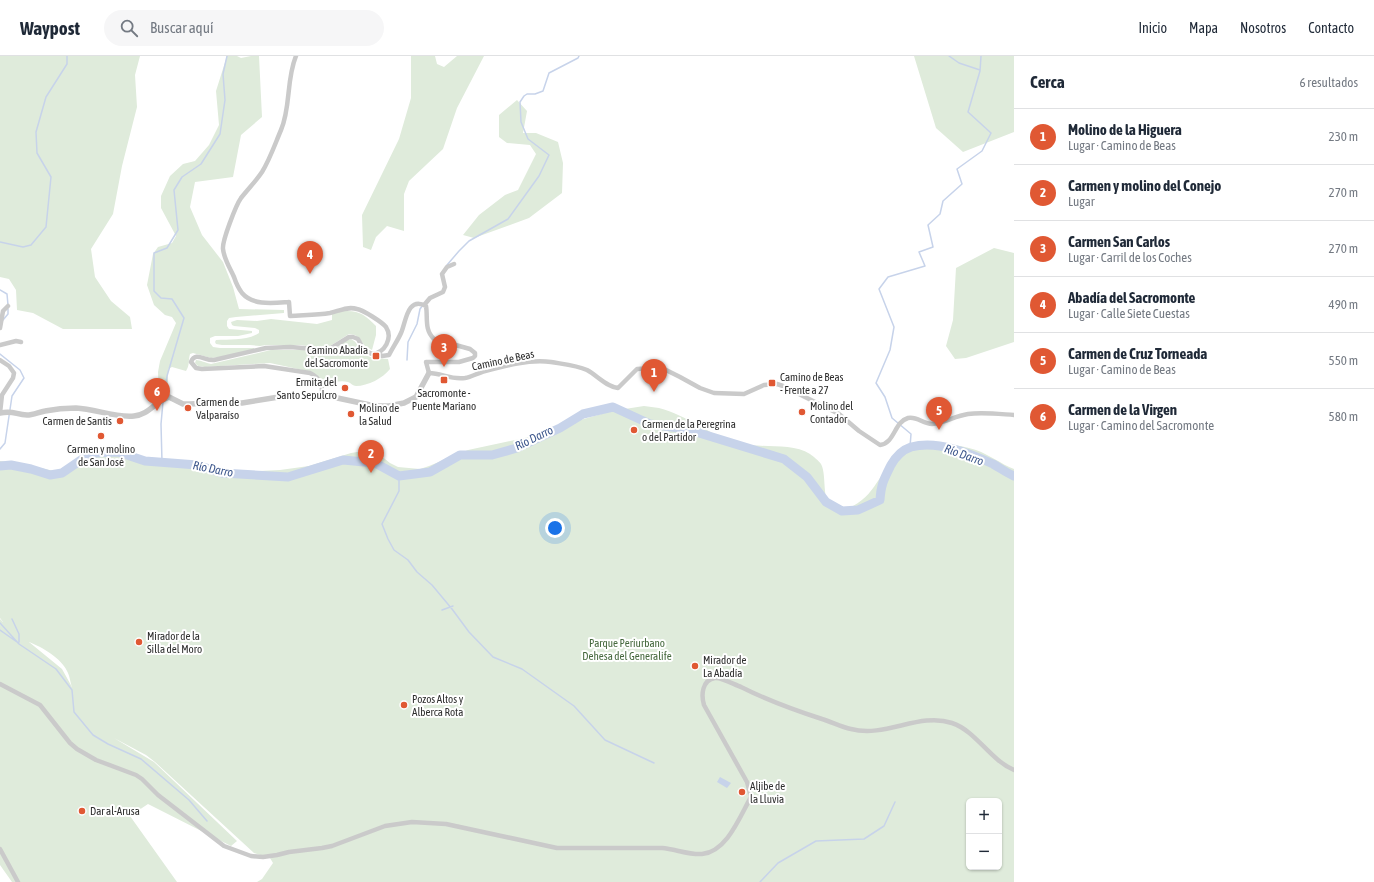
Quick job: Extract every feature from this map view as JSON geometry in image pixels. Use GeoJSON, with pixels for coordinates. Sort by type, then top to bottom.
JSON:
{"type":"FeatureCollection","features":[{"type":"Feature","properties":{"kind":"street"},"geometry":{"type":"LineString","coordinates":[[296,56],[290,76],[288,103],[283,127],[270,158],[262,172],[240,199],[224,238],[222,248],[224,255],[240,290],[244,295],[254,300],[268,303],[289,302],[290,316],[331,312],[347,308],[360,310],[384,325],[388,332],[386,347],[383,350],[372,354],[366,352],[358,339],[353,337],[346,338],[328,350],[296,347],[271,347],[210,361],[197,356],[191,361],[194,367],[202,369],[264,366],[310,373],[321,382],[322,396]]}},
{"type":"Feature","properties":{"kind":"street"},"geometry":{"type":"LineString","coordinates":[[425,304],[430,298],[443,292],[445,287],[442,274],[447,267],[454,264]]}},
{"type":"Feature","properties":{"kind":"street"},"geometry":{"type":"LineString","coordinates":[[377,353],[382,356],[389,355],[402,332],[412,306],[416,304],[425,304]]}},
{"type":"Feature","properties":{"kind":"street"},"geometry":{"type":"LineString","coordinates":[[0,360],[9,366],[14,373],[2,395],[2,413],[15,412],[28,415],[44,411],[74,408],[117,415],[135,416],[145,414],[166,398],[177,400],[183,404],[211,402],[235,403],[258,401],[285,396],[336,396],[375,406],[389,406],[404,403],[416,397],[429,373],[426,362],[459,362],[476,356],[474,351],[470,349],[439,341],[430,336],[427,329],[427,308],[425,304]]}},
{"type":"Feature","properties":{"kind":"street"},"geometry":{"type":"LineString","coordinates":[[0,328],[3,311],[8,306]]}},
{"type":"Feature","properties":{"kind":"street"},"geometry":{"type":"LineString","coordinates":[[0,345],[16,341],[21,342]]}},
{"type":"Feature","properties":{"kind":"street","name":"Camino de Beas"},"geometry":{"type":"LineString","coordinates":[[429,373],[454,378],[465,377],[529,362],[544,361],[585,369],[606,384],[618,388],[637,369],[657,368],[671,372],[700,388],[714,393],[744,394],[764,385],[777,384],[839,414],[859,431],[880,445],[887,442],[896,428],[904,420],[913,418],[932,424],[967,414],[1014,415]]}},
{"type":"Feature","properties":{"kind":"street"},"geometry":{"type":"LineString","coordinates":[[0,684],[40,705],[70,743],[77,749],[96,760],[136,775],[158,795],[224,846],[251,856],[276,855],[332,846],[397,823],[432,822],[557,848],[662,848],[694,853],[710,852],[723,844],[751,797],[747,782],[702,698],[702,692],[709,681],[718,678],[781,705],[850,729],[868,732],[939,719],[953,723],[976,740],[995,759],[1014,770]]}},
{"type":"Feature","properties":{"kind":"street"},"geometry":{"type":"LineString","coordinates":[[0,849],[18,882]]}},
{"type":"Feature","properties":{"kind":"green space"},"geometry":{"type":"Polygon","coordinates":[[[0,56],[140,56],[135,75],[137,107],[122,166],[113,214],[91,249],[95,277],[111,301],[130,317],[132,329],[63,329],[33,313],[17,310],[16,290],[9,279],[0,277],[0,56]]]}},
{"type":"Feature","properties":{"kind":"green space"},"geometry":{"type":"Polygon","coordinates":[[[227,56],[237,56],[241,58],[259,56],[262,117],[241,135],[233,177],[195,182],[190,207],[202,235],[223,262],[233,287],[239,309],[284,310],[284,313],[229,318],[227,321],[227,326],[229,329],[252,331],[252,333],[238,336],[215,336],[210,338],[210,343],[213,347],[254,349],[222,357],[211,358],[193,353],[190,354],[186,371],[172,367],[168,369],[168,395],[159,398],[158,372],[160,361],[176,323],[172,317],[165,315],[154,305],[147,285],[153,254],[158,247],[172,243],[176,236],[161,208],[161,196],[170,176],[183,164],[195,161],[209,145],[219,125],[216,91],[227,56]]]}},
{"type":"Feature","properties":{"kind":"green space"},"geometry":{"type":"Polygon","coordinates":[[[411,56],[435,56],[437,64],[444,67],[457,56],[484,56],[457,108],[443,149],[409,181],[404,194],[404,231],[387,226],[376,237],[371,250],[363,247],[362,215],[399,139],[411,98],[411,56]]]}},
{"type":"Feature","properties":{"kind":"green space"},"geometry":{"type":"Polygon","coordinates":[[[914,56],[1014,56],[1014,132],[963,152],[936,128],[914,56]]]}},
{"type":"Feature","properties":{"kind":"green space"},"geometry":{"type":"Polygon","coordinates":[[[517,100],[527,111],[523,133],[536,133],[558,142],[563,163],[562,193],[529,218],[474,238],[463,235],[479,215],[505,195],[518,190],[536,154],[530,145],[507,143],[499,137],[499,115],[517,100]]]}},
{"type":"Feature","properties":{"kind":"green space"},"geometry":{"type":"Polygon","coordinates":[[[994,248],[1014,253],[1014,342],[966,358],[955,359],[946,346],[953,320],[956,268],[994,248]]]}},
{"type":"Feature","properties":{"kind":"green space"},"geometry":{"type":"Polygon","coordinates":[[[343,311],[358,312],[369,319],[376,326],[376,335],[372,350],[365,346],[355,335],[349,334],[330,346],[318,348],[301,345],[222,345],[216,344],[215,342],[216,340],[254,336],[259,333],[259,330],[255,328],[232,325],[231,322],[237,320],[257,321],[271,319],[317,324],[332,320],[332,314],[343,311]]]}},
{"type":"Feature","properties":{"kind":"green space"},"geometry":{"type":"Polygon","coordinates":[[[351,339],[364,354],[373,358],[388,359],[390,369],[375,381],[361,386],[354,386],[343,381],[328,384],[312,372],[270,363],[205,367],[198,366],[195,363],[196,360],[199,360],[211,364],[271,350],[309,350],[326,354],[333,352],[345,340],[351,339]]]}},
{"type":"Feature","properties":{"kind":"green space","name":"Parque Periurbano Dehesa del Generalife"},"geometry":{"type":"Polygon","coordinates":[[[644,406],[659,408],[679,415],[728,440],[747,445],[785,447],[802,450],[811,455],[821,464],[824,476],[826,499],[833,509],[839,510],[848,508],[862,500],[893,460],[907,448],[915,445],[935,443],[969,448],[981,452],[1014,469],[1014,882],[257,882],[262,879],[273,863],[270,858],[254,853],[155,762],[146,755],[114,738],[154,762],[237,841],[231,846],[148,804],[130,816],[177,882],[12,882],[0,865],[0,619],[3,622],[0,618],[0,461],[18,463],[54,471],[64,471],[94,454],[113,452],[137,458],[177,461],[239,472],[280,470],[309,466],[351,453],[369,450],[375,451],[390,463],[398,467],[420,469],[468,450],[529,437],[559,426],[612,411],[644,406]],[[29,642],[62,669],[72,687],[68,673],[64,666],[56,657],[29,642]]]}},
{"type":"Feature","properties":{"kind":"water"},"geometry":{"type":"Polygon","coordinates":[[[720,777],[731,783],[727,788],[717,782],[720,777]]]}},
{"type":"Feature","properties":{"kind":"waterway"},"geometry":{"type":"LineString","coordinates":[[0,242],[23,247],[31,245],[46,227],[51,177],[37,153],[36,132],[46,97],[67,64],[67,56]]}},
{"type":"Feature","properties":{"kind":"waterway"},"geometry":{"type":"LineString","coordinates":[[164,396],[167,376],[184,318],[172,299],[161,298],[154,291],[154,253],[167,248],[178,230],[174,190],[182,177],[201,164],[220,134],[225,100],[223,74],[227,56]]}},
{"type":"Feature","properties":{"kind":"waterway"},"geometry":{"type":"LineString","coordinates":[[447,265],[469,241],[508,219],[539,176],[549,155],[528,139],[521,122],[520,102],[527,94],[535,94],[543,91],[549,73],[578,58],[579,56]]}},
{"type":"Feature","properties":{"kind":"waterway"},"geometry":{"type":"LineString","coordinates":[[949,56],[959,63],[980,70]]}},
{"type":"Feature","properties":{"kind":"waterway"},"geometry":{"type":"LineString","coordinates":[[910,447],[911,434],[892,418],[885,397],[876,383],[890,350],[894,327],[879,289],[888,277],[925,266],[919,252],[933,247],[928,225],[940,214],[943,201],[962,184],[957,169],[982,151],[991,133],[968,112],[980,71],[981,56]]}},
{"type":"Feature","properties":{"kind":"waterway"},"geometry":{"type":"LineString","coordinates":[[0,290],[7,294],[8,305]]}},
{"type":"Feature","properties":{"kind":"waterway"},"geometry":{"type":"LineString","coordinates":[[407,360],[408,342],[417,324],[420,309],[423,305]]}},
{"type":"Feature","properties":{"kind":"waterway"},"geometry":{"type":"LineString","coordinates":[[3,320],[8,314],[8,309]]}},
{"type":"Feature","properties":{"kind":"waterway"},"geometry":{"type":"LineString","coordinates":[[0,354],[20,370],[24,378],[12,396],[5,443],[0,449]]}},
{"type":"Feature","properties":{"kind":"waterway"},"geometry":{"type":"LineString","coordinates":[[162,462],[161,424],[163,402]]}},
{"type":"Feature","properties":{"kind":"waterway","name":"Río Darro"},"geometry":{"type":"LineString","coordinates":[[0,466],[11,465],[50,475],[62,473],[94,453],[118,452],[145,461],[197,465],[222,473],[288,477],[343,460],[375,463],[399,476],[430,472],[460,455],[492,455],[517,448],[560,428],[583,414],[613,407],[650,424],[686,429],[784,459],[807,477],[826,502],[842,511],[858,510],[880,500],[883,482],[891,465],[899,454],[911,447],[932,445],[964,452],[993,464],[1014,476]]}},
{"type":"Feature","properties":{"kind":"waterway"},"geometry":{"type":"LineString","coordinates":[[399,476],[399,491],[382,524],[394,550],[408,560],[417,572],[432,585],[469,632],[493,657],[522,669],[574,706],[605,740],[654,763]]}},
{"type":"Feature","properties":{"kind":"waterway"},"geometry":{"type":"LineString","coordinates":[[442,610],[453,606]]}},
{"type":"Feature","properties":{"kind":"waterway"},"geometry":{"type":"LineString","coordinates":[[12,619],[19,634],[19,642]]}},
{"type":"Feature","properties":{"kind":"waterway"},"geometry":{"type":"LineString","coordinates":[[0,623],[19,644],[56,669],[72,690],[74,712],[93,735],[108,744],[141,759],[189,800],[207,821]]}},
{"type":"Feature","properties":{"kind":"waterway"},"geometry":{"type":"LineString","coordinates":[[0,630],[17,642]]}},
{"type":"Feature","properties":{"kind":"waterway"},"geometry":{"type":"LineString","coordinates":[[760,882],[778,863],[816,841],[864,839],[884,826],[895,802]]}},
{"type":"Feature","properties":{"kind":"place","name":"Abadía del Sacromonte"},"geometry":{"type":"Point","coordinates":[310,274]}},
{"type":"Feature","properties":{"kind":"place","name":"Camino Abadía del Sacromonte"},"geometry":{"type":"Point","coordinates":[376,356]}},
{"type":"Feature","properties":{"kind":"place","name":"Carmen San Carlos"},"geometry":{"type":"Point","coordinates":[444,367]}},
{"type":"Feature","properties":{"kind":"place","name":"Sacromonte - Puente Mariano"},"geometry":{"type":"Point","coordinates":[444,380]}},
{"type":"Feature","properties":{"kind":"place","name":"Camino de Beas - Frente a 27"},"geometry":{"type":"Point","coordinates":[772,383]}},
{"type":"Feature","properties":{"kind":"place","name":"Ermita del Santo Sepulcro"},"geometry":{"type":"Point","coordinates":[345,388]}},
{"type":"Feature","properties":{"kind":"place","name":"Molino de la Higuera"},"geometry":{"type":"Point","coordinates":[654,392]}},
{"type":"Feature","properties":{"kind":"place","name":"Carmen de Valparaíso"},"geometry":{"type":"Point","coordinates":[188,408]}},
{"type":"Feature","properties":{"kind":"place","name":"Carmen de la Virgen"},"geometry":{"type":"Point","coordinates":[157,411]}},
{"type":"Feature","properties":{"kind":"place","name":"Molino del Contador"},"geometry":{"type":"Point","coordinates":[802,412]}},
{"type":"Feature","properties":{"kind":"place","name":"Molino de la Salud"},"geometry":{"type":"Point","coordinates":[351,414]}},
{"type":"Feature","properties":{"kind":"place","name":"Carmen de Santis"},"geometry":{"type":"Point","coordinates":[120,421]}},
{"type":"Feature","properties":{"kind":"place","name":"Carmen de la Peregrina o del Partidor"},"geometry":{"type":"Point","coordinates":[634,430]}},
{"type":"Feature","properties":{"kind":"place","name":"Carmen de Cruz Torneada"},"geometry":{"type":"Point","coordinates":[939,430]}},
{"type":"Feature","properties":{"kind":"place","name":"Carmen y molino de San José"},"geometry":{"type":"Point","coordinates":[101,436]}},
{"type":"Feature","properties":{"kind":"place","name":"Carmen y molino del Conejo"},"geometry":{"type":"Point","coordinates":[371,473]}},
{"type":"Feature","properties":{"kind":"place","name":"Mirador de la Silla del Moro"},"geometry":{"type":"Point","coordinates":[139,642]}},
{"type":"Feature","properties":{"kind":"place","name":"Mirador de La Abadía"},"geometry":{"type":"Point","coordinates":[695,666]}},
{"type":"Feature","properties":{"kind":"place","name":"Pozos Altos y Alberca Rota"},"geometry":{"type":"Point","coordinates":[404,705]}},
{"type":"Feature","properties":{"kind":"place","name":"Aljibe de la Lluvia"},"geometry":{"type":"Point","coordinates":[742,792]}},
{"type":"Feature","properties":{"kind":"place","name":"Dar al-Arusa"},"geometry":{"type":"Point","coordinates":[82,811]}}]}
